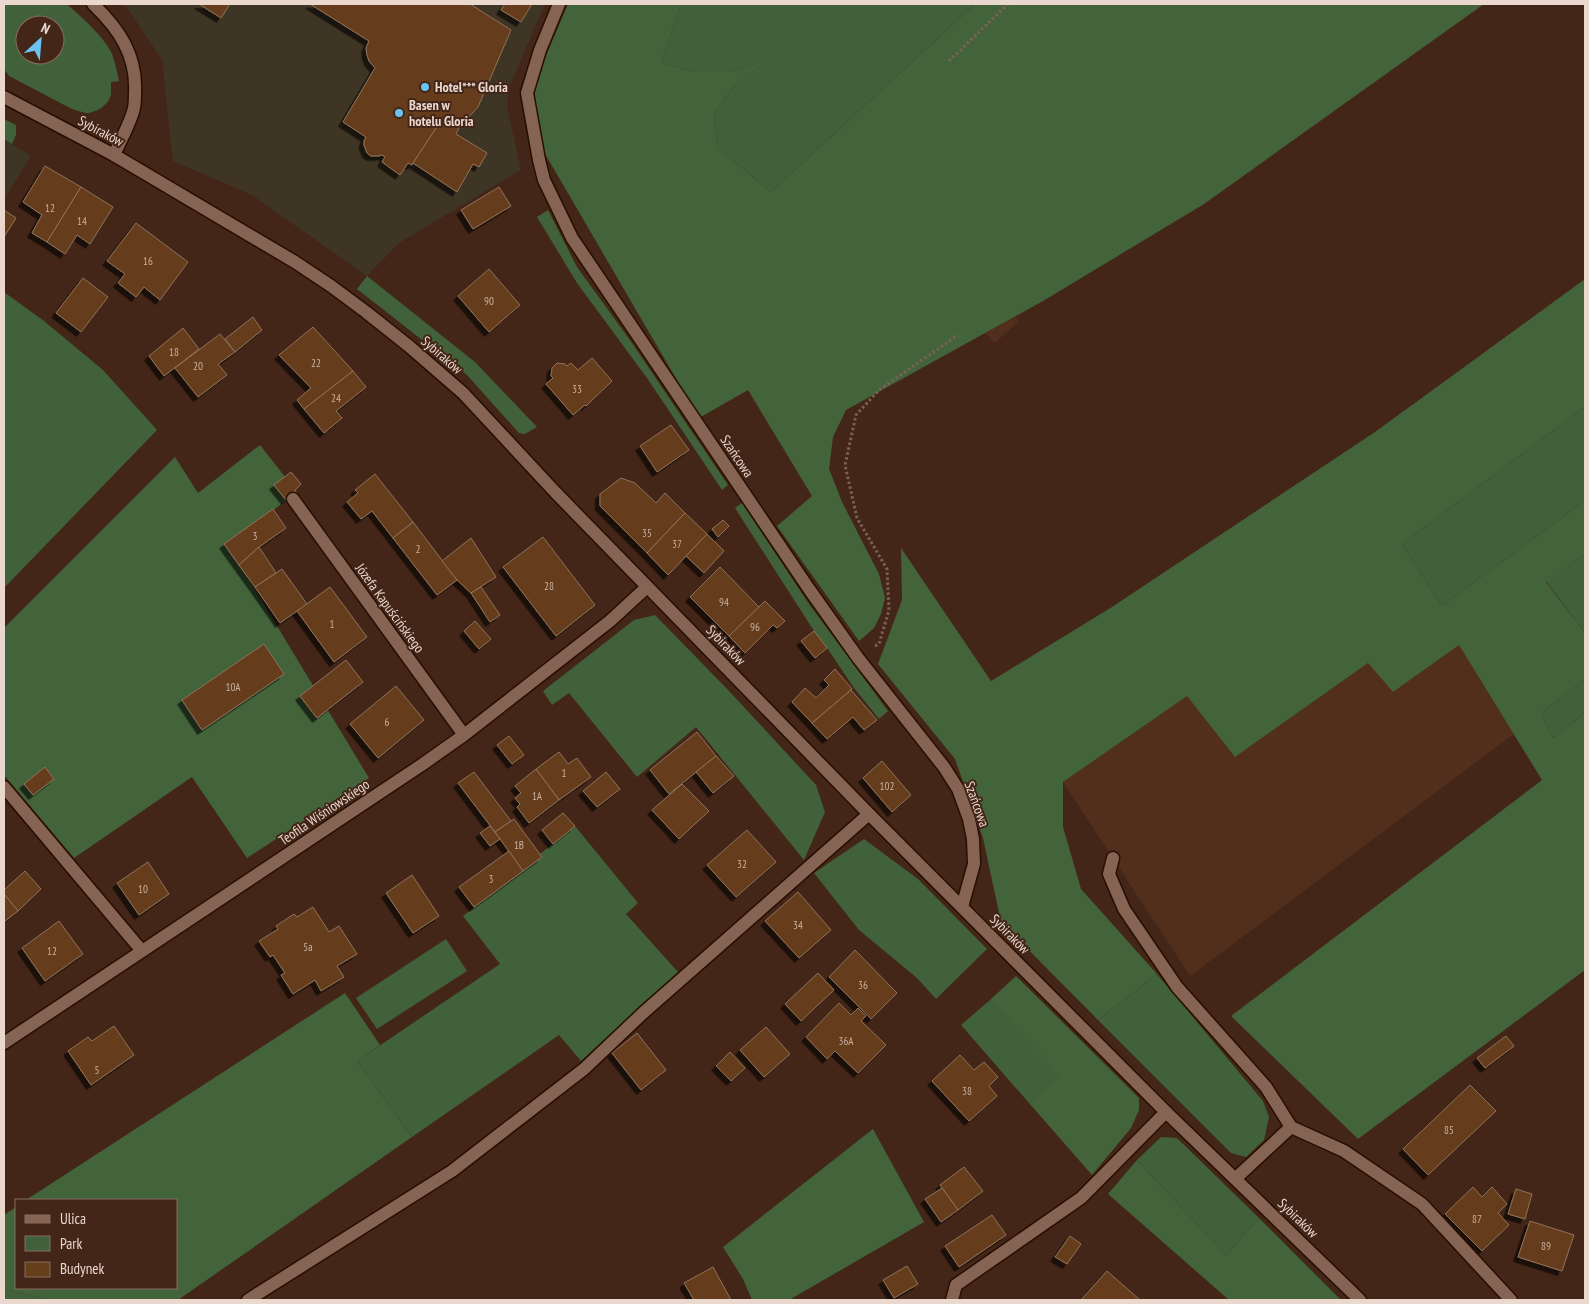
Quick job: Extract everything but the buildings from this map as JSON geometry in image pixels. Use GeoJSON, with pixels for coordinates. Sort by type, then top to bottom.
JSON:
{"type":"FeatureCollection","features":[{"type":"Feature","properties":{"kind":"street"},"geometry":{"type":"LineString","coordinates":[[94,4],[112,23],[124,40],[131,58],[136,80],[134,108],[114,155]]}},
{"type":"Feature","properties":{"kind":"street","name":"Szańcowa"},"geometry":{"type":"LineString","coordinates":[[559,4],[540,50],[527,93],[538,160],[544,180],[572,238],[809,590],[858,658],[944,767],[958,789],[969,819],[974,855],[974,864],[962,907]]}},
{"type":"Feature","properties":{"kind":"street","name":"Sybiraków"},"geometry":{"type":"LineString","coordinates":[[4,97],[114,155],[295,262],[331,286],[410,347],[463,393],[563,500],[869,814],[1166,1112],[1360,1300]]}},
{"type":"Feature","properties":{"kind":"street","name":"Józefa Kapuścińskiego"},"geometry":{"type":"LineString","coordinates":[[293,499],[464,735]]}},
{"type":"Feature","properties":{"kind":"street","name":"Teofila Wiśniowskiego"},"geometry":{"type":"LineString","coordinates":[[4,1043],[464,735],[610,621],[647,586]]}},
{"type":"Feature","properties":{"kind":"street"},"geometry":{"type":"LineString","coordinates":[[4,787],[142,952]]}},
{"type":"Feature","properties":{"kind":"street"},"geometry":{"type":"LineString","coordinates":[[248,1300],[452,1171],[584,1069],[643,1013],[869,814]]}},
{"type":"Feature","properties":{"kind":"street"},"geometry":{"type":"LineString","coordinates":[[1113,858],[1109,874],[1124,909],[1178,987],[1266,1088],[1291,1128],[1344,1150],[1422,1204],[1511,1300]]}},
{"type":"Feature","properties":{"kind":"street"},"geometry":{"type":"LineString","coordinates":[[952,1300],[956,1285],[1082,1198],[1166,1112]]}},
{"type":"Feature","properties":{"kind":"street"},"geometry":{"type":"LineString","coordinates":[[1236,1178],[1291,1128]]}},
{"type":"Feature","properties":{"kind":"path"},"geometry":{"type":"LineString","coordinates":[[949,61],[1008,4]]}},
{"type":"Feature","properties":{"kind":"path"},"geometry":{"type":"LineString","coordinates":[[858,658],[879,644],[889,610],[888,569],[857,518],[845,465],[856,415],[879,390],[958,335]]}},
{"type":"Feature","properties":{"kind":"shaded area","name":"Hotel*** Gloria"},"geometry":{"type":"Polygon","coordinates":[[[122,4],[541,4],[544,6],[508,90],[507,106],[521,170],[399,243],[367,276],[252,195],[173,161],[162,60],[128,9],[122,4]]]}},
{"type":"Feature","properties":{"kind":"shaded area"},"geometry":{"type":"Polygon","coordinates":[[[4,139],[31,156],[4,199],[4,139]]]}},
{"type":"Feature","properties":{"kind":"shaded area"},"geometry":{"type":"Polygon","coordinates":[[[999,300],[1019,321],[995,343],[975,322],[999,300]]]}},
{"type":"Feature","properties":{"kind":"shaded area"},"geometry":{"type":"Polygon","coordinates":[[[1459,645],[1514,734],[1190,976],[1063,782],[1188,695],[1235,757],[1368,663],[1393,692],[1459,645]]]}},
{"type":"Feature","properties":{"kind":"green space"},"geometry":{"type":"Polygon","coordinates":[[[4,4],[67,4],[104,40],[113,57],[119,81],[111,82],[110,98],[105,105],[98,110],[86,113],[70,108],[9,76],[4,69],[4,4]]]}},
{"type":"Feature","properties":{"kind":"green space"},"geometry":{"type":"Polygon","coordinates":[[[568,4],[681,4],[661,63],[697,72],[731,72],[767,60],[733,87],[714,114],[717,147],[771,192],[975,4],[1484,4],[1204,204],[1043,301],[846,410],[833,437],[829,469],[842,502],[879,574],[885,598],[881,614],[874,628],[859,641],[777,526],[812,496],[748,390],[699,418],[544,152],[534,93],[545,58],[568,4]]]}},
{"type":"Feature","properties":{"kind":"green space"},"geometry":{"type":"Polygon","coordinates":[[[681,4],[975,4],[771,192],[717,147],[714,114],[733,87],[765,61],[731,72],[697,72],[661,63],[681,4]]]}},
{"type":"Feature","properties":{"kind":"green space"},"geometry":{"type":"Polygon","coordinates":[[[4,119],[16,125],[16,135],[12,144],[4,139],[4,119]]]}},
{"type":"Feature","properties":{"kind":"green space"},"geometry":{"type":"Polygon","coordinates":[[[548,210],[577,267],[632,343],[728,485],[722,490],[647,378],[577,283],[537,217],[548,210]]]}},
{"type":"Feature","properties":{"kind":"green space"},"geometry":{"type":"Polygon","coordinates":[[[367,276],[475,362],[537,427],[525,434],[519,433],[467,375],[357,289],[367,276]]]}},
{"type":"Feature","properties":{"kind":"green space"},"geometry":{"type":"Polygon","coordinates":[[[1585,279],[1585,407],[1402,544],[1442,606],[1585,502],[1585,553],[1546,582],[1585,633],[1585,679],[1541,713],[1553,738],[1585,713],[1585,970],[1358,1139],[1231,1016],[1542,780],[1459,645],[1393,692],[1368,663],[1235,757],[1187,696],[1063,782],[1063,827],[1081,889],[1157,974],[1098,1020],[1001,922],[983,838],[955,759],[878,664],[902,600],[901,548],[991,681],[1112,607],[1375,432],[1585,279]]]}},
{"type":"Feature","properties":{"kind":"green space"},"geometry":{"type":"Polygon","coordinates":[[[4,292],[44,321],[103,370],[157,430],[4,588],[4,292]]]}},
{"type":"Feature","properties":{"kind":"green space"},"geometry":{"type":"Polygon","coordinates":[[[1585,407],[1585,502],[1442,606],[1402,544],[1585,407]]]}},
{"type":"Feature","properties":{"kind":"green space"},"geometry":{"type":"Polygon","coordinates":[[[260,445],[297,492],[228,545],[369,778],[247,858],[192,777],[74,858],[4,775],[4,628],[175,457],[198,493],[260,445]]]}},
{"type":"Feature","properties":{"kind":"green space"},"geometry":{"type":"Polygon","coordinates":[[[742,503],[809,604],[888,711],[879,719],[854,688],[814,631],[735,508],[742,503]]]}},
{"type":"Feature","properties":{"kind":"green space"},"geometry":{"type":"Polygon","coordinates":[[[1585,553],[1585,633],[1546,581],[1585,553]]]}},
{"type":"Feature","properties":{"kind":"green space"},"geometry":{"type":"Polygon","coordinates":[[[655,615],[730,692],[816,785],[825,812],[804,860],[696,727],[637,777],[569,693],[552,705],[543,691],[634,620],[655,615]]]}},
{"type":"Feature","properties":{"kind":"green space"},"geometry":{"type":"Polygon","coordinates":[[[1585,679],[1585,713],[1553,738],[1541,713],[1585,679]]]}},
{"type":"Feature","properties":{"kind":"green space"},"geometry":{"type":"Polygon","coordinates":[[[575,826],[638,903],[626,914],[678,972],[581,1061],[559,1035],[412,1137],[357,1061],[500,964],[463,916],[575,826]]]}},
{"type":"Feature","properties":{"kind":"green space"},"geometry":{"type":"Polygon","coordinates":[[[864,839],[918,879],[987,949],[936,999],[917,978],[859,930],[814,873],[864,839]]]}},
{"type":"Feature","properties":{"kind":"green space"},"geometry":{"type":"Polygon","coordinates":[[[446,939],[467,971],[377,1029],[356,998],[446,939]]]}},
{"type":"Feature","properties":{"kind":"green space"},"geometry":{"type":"Polygon","coordinates":[[[1157,974],[1263,1101],[1269,1117],[1264,1140],[1246,1157],[1231,1153],[1098,1020],[1157,974]]]}},
{"type":"Feature","properties":{"kind":"green space"},"geometry":{"type":"Polygon","coordinates":[[[1016,976],[1139,1098],[1139,1110],[1131,1128],[1092,1175],[1029,1103],[1060,1076],[990,1000],[1016,976]]]}},
{"type":"Feature","properties":{"kind":"green space"},"geometry":{"type":"Polygon","coordinates":[[[345,993],[380,1045],[357,1061],[412,1137],[178,1300],[50,1300],[4,1289],[4,1215],[15,1208],[15,1289],[178,1289],[178,1199],[28,1199],[345,993]]]}},
{"type":"Feature","properties":{"kind":"green space"},"geometry":{"type":"Polygon","coordinates":[[[990,1000],[1061,1076],[1029,1103],[961,1025],[990,1000]]]}},
{"type":"Feature","properties":{"kind":"green space"},"geometry":{"type":"Polygon","coordinates":[[[873,1129],[924,1222],[789,1300],[752,1300],[743,1279],[723,1247],[873,1129]]]}},
{"type":"Feature","properties":{"kind":"green space"},"geometry":{"type":"Polygon","coordinates":[[[1161,1137],[1177,1138],[1259,1218],[1226,1255],[1137,1160],[1161,1137]]]}},
{"type":"Feature","properties":{"kind":"green space"},"geometry":{"type":"Polygon","coordinates":[[[1137,1160],[1226,1255],[1259,1218],[1341,1300],[1229,1300],[1108,1194],[1137,1160]]]}},
{"type":"Feature","properties":{"kind":"green space"},"geometry":{"type":"Polygon","coordinates":[[[4,1289],[50,1300],[4,1300],[4,1289]]]}},
{"type":"Feature","properties":{"kind":"place","name":"Hotel*** Gloria"},"geometry":{"type":"Point","coordinates":[425,87]}},
{"type":"Feature","properties":{"kind":"place","name":"Basen w hotelu Gloria"},"geometry":{"type":"Point","coordinates":[399,113]}}]}
